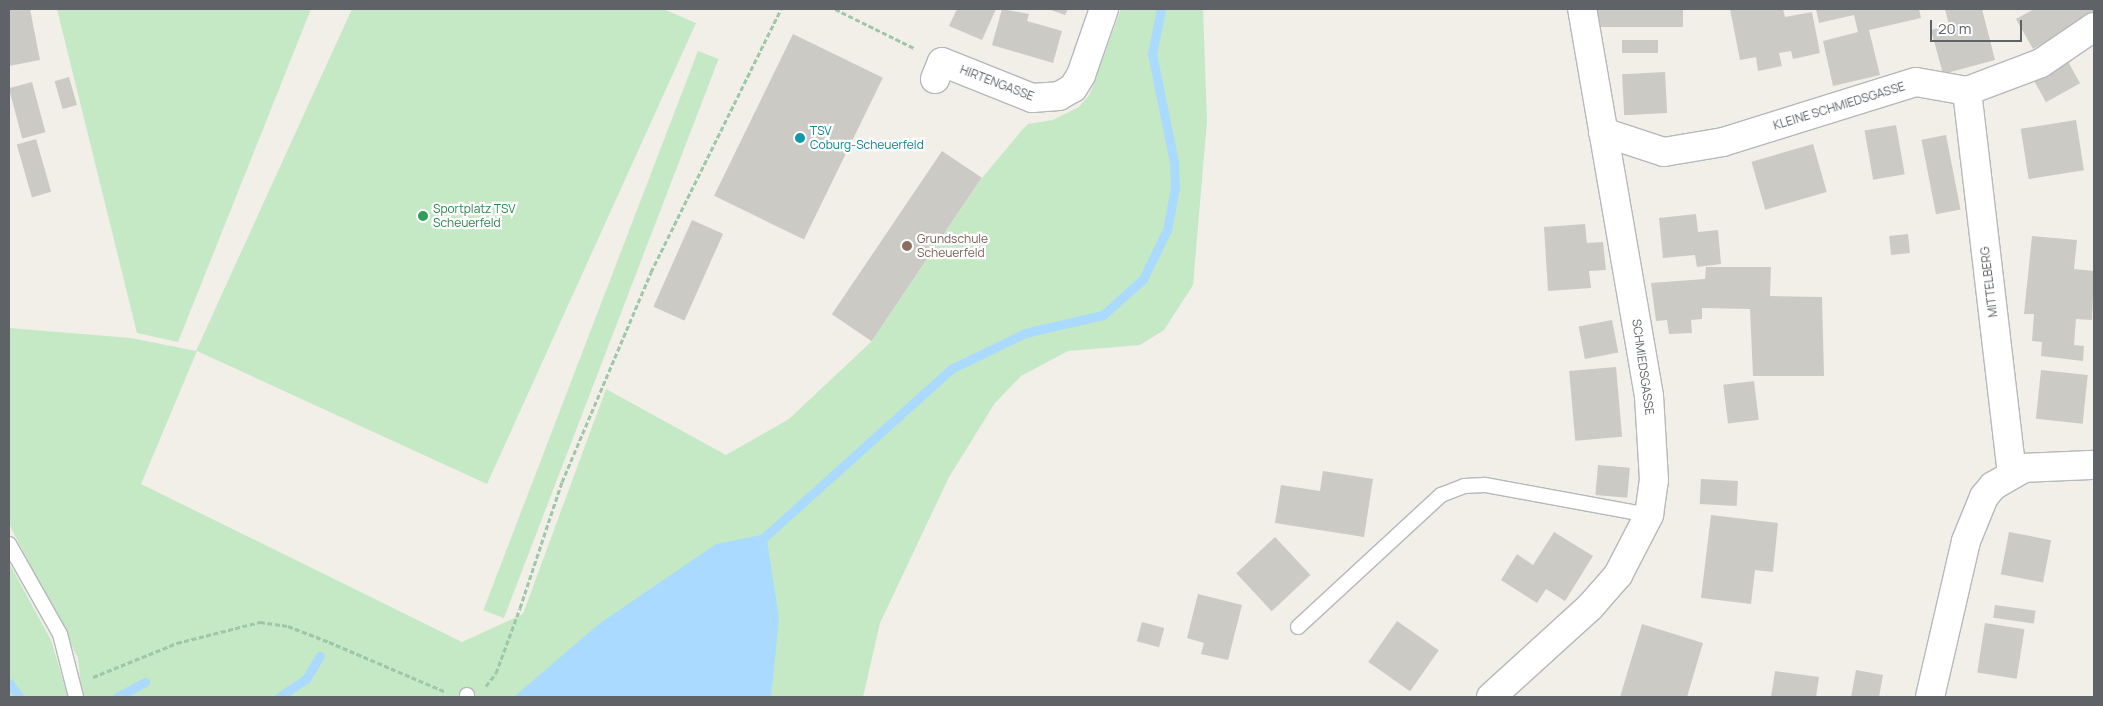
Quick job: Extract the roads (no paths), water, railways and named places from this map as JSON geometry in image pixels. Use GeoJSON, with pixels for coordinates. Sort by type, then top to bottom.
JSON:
{"type":"FeatureCollection","features":[{"type":"Feature","properties":{"kind":"street","name":"HIRTENGASSE"},"geometry":{"type":"LineString","coordinates":[[938,70],[1032,98],[1059,96],[1080,75],[1104,9]]}},
{"type":"Feature","properties":{"kind":"street","name":"SCHMIEDSGASSE"},"geometry":{"type":"LineString","coordinates":[[1491,697],[1612,582],[1648,515],[1654,480],[1649,396],[1582,9]]}},
{"type":"Feature","properties":{"kind":"street"},"geometry":{"type":"LineString","coordinates":[[1967,91],[2041,62],[2094,27]]}},
{"type":"Feature","properties":{"kind":"street","name":"KLEINE SCHMIEDSGASSE"},"geometry":{"type":"LineString","coordinates":[[1603,132],[1664,152],[1723,142],[1916,82],[1967,91]]}},
{"type":"Feature","properties":{"kind":"street","name":"MITTELBERG"},"geometry":{"type":"LineString","coordinates":[[1967,91],[2012,473]]}},
{"type":"Feature","properties":{"kind":"street"},"geometry":{"type":"LineString","coordinates":[[1930,697],[1966,541],[1984,498],[2012,473],[2049,464],[2094,465]]}},
{"type":"Feature","properties":{"kind":"lane"},"geometry":{"type":"LineString","coordinates":[[1298,627],[1441,495],[1464,486],[1485,485],[1648,515]]}},
{"type":"Feature","properties":{"kind":"lane"},"geometry":{"type":"LineString","coordinates":[[9,544],[60,634],[75,691]]}},
{"type":"Feature","properties":{"kind":"water"},"geometry":{"type":"Polygon","coordinates":[[[766,534],[779,619],[771,697],[514,697],[599,624],[716,544],[766,534]]]}},
{"type":"Feature","properties":{"kind":"waterway"},"geometry":{"type":"LineString","coordinates":[[759,542],[951,369],[1025,333],[1103,315],[1143,279],[1167,230],[1175,188],[1174,162],[1152,54],[1161,9]]}},
{"type":"Feature","properties":{"kind":"waterway"},"geometry":{"type":"LineString","coordinates":[[279,697],[306,679],[320,656]]}},
{"type":"Feature","properties":{"kind":"waterway"},"geometry":{"type":"LineString","coordinates":[[117,697],[145,682]]}},
{"type":"Feature","properties":{"kind":"waterway"},"geometry":{"type":"LineString","coordinates":[[9,683],[19,697]]}},
{"type":"Feature","properties":{"kind":"place","name":"TSV Coburg-Scheuerfeld"},"geometry":{"type":"Point","coordinates":[800,138]}},
{"type":"Feature","properties":{"kind":"place","name":"Sportplatz TSV Scheuerfeld"},"geometry":{"type":"Point","coordinates":[423,216]}},
{"type":"Feature","properties":{"kind":"place","name":"Grundschule Scheuerfeld"},"geometry":{"type":"Point","coordinates":[907,246]}}]}
